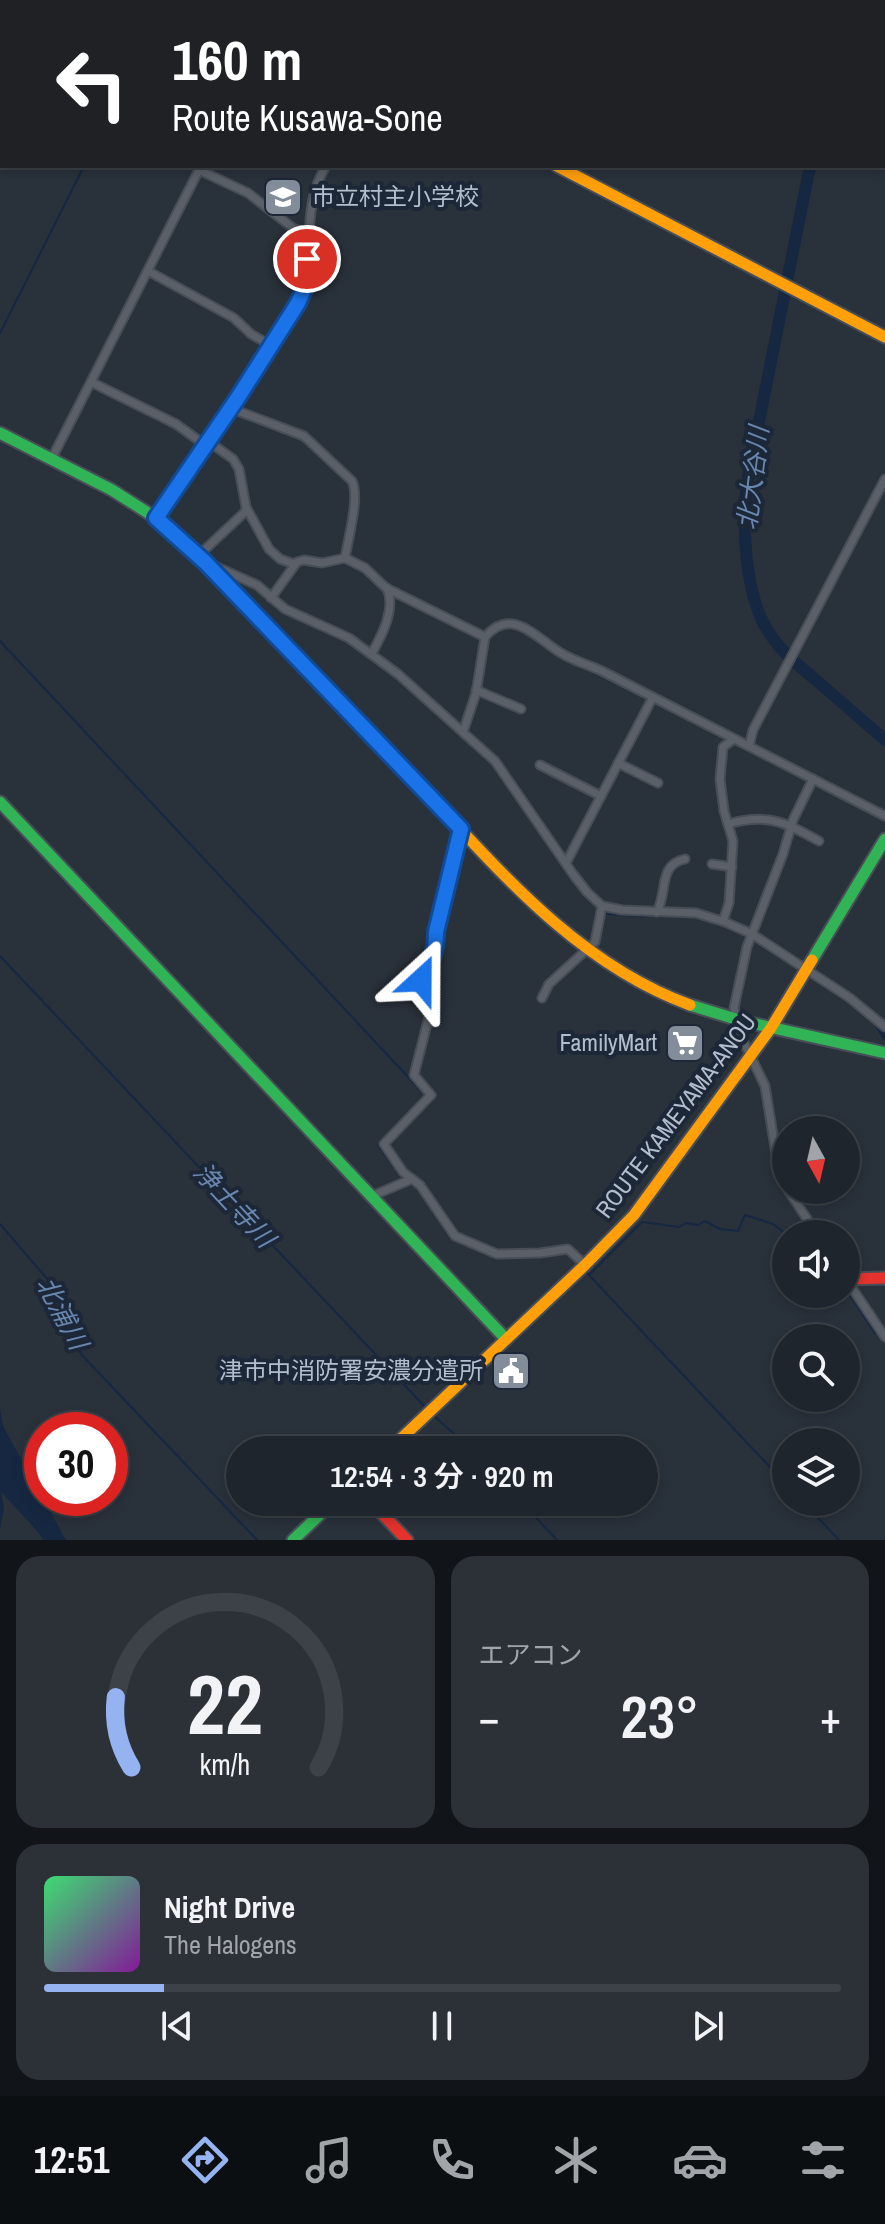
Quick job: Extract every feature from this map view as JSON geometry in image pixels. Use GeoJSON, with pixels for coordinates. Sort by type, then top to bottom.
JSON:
{"type":"FeatureCollection","features":[{"type":"Feature","properties":{"kind":"main road"},"geometry":{"type":"LineString","coordinates":[[561,168],[885,337]]}},
{"type":"Feature","properties":{"kind":"main road"},"geometry":{"type":"LineString","coordinates":[[0,433],[112,490],[156,518],[202,559],[543,914],[585,950],[660,993],[700,1008],[771,1028],[885,1053]]}},
{"type":"Feature","properties":{"kind":"main road"},"geometry":{"type":"LineString","coordinates":[[0,802],[505,1338]]}},
{"type":"Feature","properties":{"kind":"main road","name":"ROUTE KAMEYAMA-ANOU"},"geometry":{"type":"LineString","coordinates":[[404,1436],[634,1215],[771,1028],[885,839]]}},
{"type":"Feature","properties":{"kind":"main road"},"geometry":{"type":"LineString","coordinates":[[860,1279],[885,1278]]}},
{"type":"Feature","properties":{"kind":"main road"},"geometry":{"type":"LineString","coordinates":[[293,1540],[318,1516]]}},
{"type":"Feature","properties":{"kind":"main road"},"geometry":{"type":"LineString","coordinates":[[384,1516],[407,1540]]}},
{"type":"Feature","properties":{"kind":"street"},"geometry":{"type":"LineString","coordinates":[[51,460],[200,168],[248,193],[293,228],[308,235]]}},
{"type":"Feature","properties":{"kind":"street"},"geometry":{"type":"LineString","coordinates":[[156,518],[230,408],[305,287],[315,184],[325,168]]}},
{"type":"Feature","properties":{"kind":"street"},"geometry":{"type":"LineString","coordinates":[[148,271],[234,318],[251,334],[270,345]]}},
{"type":"Feature","properties":{"kind":"street"},"geometry":{"type":"LineString","coordinates":[[91,382],[176,424],[233,459],[239,469],[247,510],[269,549],[280,559],[294,564]]}},
{"type":"Feature","properties":{"kind":"street"},"geometry":{"type":"LineString","coordinates":[[230,408],[304,436],[352,481],[355,485],[354,503],[345,558]]}},
{"type":"Feature","properties":{"kind":"street"},"geometry":{"type":"LineString","coordinates":[[749,746],[753,730],[885,479]]}},
{"type":"Feature","properties":{"kind":"street"},"geometry":{"type":"LineString","coordinates":[[247,510],[202,559],[243,577],[285,609],[349,638],[372,653],[506,773],[566,863],[587,892],[602,906],[704,915],[723,921],[752,934],[808,970],[861,1005],[885,1027]]}},
{"type":"Feature","properties":{"kind":"street"},"geometry":{"type":"LineString","coordinates":[[271,598],[294,564],[301,560],[322,563],[345,558],[365,568],[386,588],[485,637]]}},
{"type":"Feature","properties":{"kind":"street"},"geometry":{"type":"LineString","coordinates":[[372,653],[391,604],[386,588]]}},
{"type":"Feature","properties":{"kind":"street"},"geometry":{"type":"LineString","coordinates":[[463,732],[476,690],[485,637],[500,626],[522,625],[561,653],[885,816]]}},
{"type":"Feature","properties":{"kind":"street"},"geometry":{"type":"LineString","coordinates":[[476,690],[521,709]]}},
{"type":"Feature","properties":{"kind":"street"},"geometry":{"type":"LineString","coordinates":[[566,863],[653,697]]}},
{"type":"Feature","properties":{"kind":"street"},"geometry":{"type":"LineString","coordinates":[[723,921],[729,903],[733,841],[724,811],[720,760],[723,747],[734,739]]}},
{"type":"Feature","properties":{"kind":"street"},"geometry":{"type":"LineString","coordinates":[[618,763],[658,783]]}},
{"type":"Feature","properties":{"kind":"street"},"geometry":{"type":"LineString","coordinates":[[540,765],[601,796]]}},
{"type":"Feature","properties":{"kind":"street"},"geometry":{"type":"LineString","coordinates":[[772,1129],[765,1086],[734,1017],[734,1001],[752,934],[791,826],[813,779]]}},
{"type":"Feature","properties":{"kind":"street"},"geometry":{"type":"LineString","coordinates":[[728,824],[759,817],[791,826],[819,841]]}},
{"type":"Feature","properties":{"kind":"street"},"geometry":{"type":"LineString","coordinates":[[461,829],[436,932],[436,950],[432,961],[420,975],[434,997],[414,1075],[431,1095],[384,1144],[403,1172],[420,1185],[455,1236],[497,1254],[568,1249],[582,1268]]}},
{"type":"Feature","properties":{"kind":"street"},"geometry":{"type":"LineString","coordinates":[[657,912],[667,869],[675,861],[685,859]]}},
{"type":"Feature","properties":{"kind":"street"},"geometry":{"type":"LineString","coordinates":[[712,864],[732,867]]}},
{"type":"Feature","properties":{"kind":"street"},"geometry":{"type":"LineString","coordinates":[[542,998],[549,984],[595,942],[602,906]]}},
{"type":"Feature","properties":{"kind":"street"},"geometry":{"type":"LineString","coordinates":[[372,1196],[412,1179]]}},
{"type":"Feature","properties":{"kind":"street"},"geometry":{"type":"LineString","coordinates":[[860,1300],[885,1337]]}},
{"type":"Feature","properties":{"kind":"water"},"geometry":{"type":"Polygon","coordinates":[[[0,1409],[3,1426],[24,1464],[24,1516],[53,1516],[66,1540],[43,1540],[1,1492],[4,1508],[0,1529],[0,1409]]]}},
{"type":"Feature","properties":{"kind":"waterway"},"geometry":{"type":"LineString","coordinates":[[0,333],[83,168]]}},
{"type":"Feature","properties":{"kind":"waterway","name":"北大谷川"},"geometry":{"type":"LineString","coordinates":[[810,168],[748,477],[745,516],[747,560],[755,603],[777,643],[885,740]]}},
{"type":"Feature","properties":{"kind":"waterway"},"geometry":{"type":"LineString","coordinates":[[0,641],[425,1095],[378,1145],[402,1178]]}},
{"type":"Feature","properties":{"kind":"waterway"},"geometry":{"type":"LineString","coordinates":[[604,911],[645,914]]}},
{"type":"Feature","properties":{"kind":"waterway","name":"浄土寺川"},"geometry":{"type":"LineString","coordinates":[[0,956],[427,1409]]}},
{"type":"Feature","properties":{"kind":"waterway"},"geometry":{"type":"LineString","coordinates":[[876,1021],[885,1036]]}},
{"type":"Feature","properties":{"kind":"waterway"},"geometry":{"type":"LineString","coordinates":[[407,1183],[421,1192]]}},
{"type":"Feature","properties":{"kind":"waterway"},"geometry":{"type":"LineString","coordinates":[[590,1274],[642,1222],[679,1227],[705,1221],[720,1229],[738,1231],[745,1215],[772,1224]]}},
{"type":"Feature","properties":{"kind":"waterway","name":"北浦川"},"geometry":{"type":"LineString","coordinates":[[0,1224],[49,1281],[81,1354],[257,1540]]}},
{"type":"Feature","properties":{"kind":"waterway"},"geometry":{"type":"LineString","coordinates":[[587,1273],[772,1469]]}},
{"type":"Feature","properties":{"kind":"waterway"},"geometry":{"type":"LineString","coordinates":[[859,1308],[875,1333]]}},
{"type":"Feature","properties":{"kind":"waterway","name":"浄土寺川"},"geometry":{"type":"LineString","coordinates":[[434,1416],[456,1436]]}},
{"type":"Feature","properties":{"kind":"waterway","name":"浄土寺川"},"geometry":{"type":"LineString","coordinates":[[534,1516],[557,1540]]}},
{"type":"Feature","properties":{"kind":"waterway"},"geometry":{"type":"LineString","coordinates":[[816,1516],[839,1540]]}},
{"type":"Feature","properties":{"kind":"traffic: fast"},"geometry":{"type":"LineString","coordinates":[[0,433],[112,490],[156,518],[205,562],[404,769]]}},
{"type":"Feature","properties":{"kind":"traffic: fast"},"geometry":{"type":"LineString","coordinates":[[0,802],[505,1338]]}},
{"type":"Feature","properties":{"kind":"traffic: fast"},"geometry":{"type":"LineString","coordinates":[[812,960],[885,839]]}},
{"type":"Feature","properties":{"kind":"traffic: fast"},"geometry":{"type":"LineString","coordinates":[[690,1005],[742,1021],[885,1053]]}},
{"type":"Feature","properties":{"kind":"traffic: fast"},"geometry":{"type":"LineString","coordinates":[[293,1540],[318,1516]]}},
{"type":"Feature","properties":{"kind":"traffic: slow"},"geometry":{"type":"LineString","coordinates":[[561,168],[885,337]]}},
{"type":"Feature","properties":{"kind":"traffic: slow"},"geometry":{"type":"LineString","coordinates":[[404,769],[501,872],[569,935],[647,986],[690,1005]]}},
{"type":"Feature","properties":{"kind":"traffic: slow"},"geometry":{"type":"LineString","coordinates":[[404,1436],[634,1215],[771,1028],[812,960]]}},
{"type":"Feature","properties":{"kind":"traffic: jam"},"geometry":{"type":"LineString","coordinates":[[860,1279],[885,1278]]}},
{"type":"Feature","properties":{"kind":"traffic: jam"},"geometry":{"type":"LineString","coordinates":[[384,1516],[407,1540]]}},
{"type":"Feature","properties":{"kind":"place","name":"市立村主小学校"},"geometry":{"type":"Point","coordinates":[283,197]}},
{"type":"Feature","properties":{"kind":"place","name":"FamilyMart"},"geometry":{"type":"Point","coordinates":[685,1043]}},
{"type":"Feature","properties":{"kind":"place","name":"津市中消防署安濃分遣所"},"geometry":{"type":"Point","coordinates":[511,1371]}},
{"type":"Feature","properties":{"kind":"route"},"geometry":{"type":"LineString","coordinates":[[307,259],[305,287],[298,303],[156,518],[205,562],[461,829],[436,932],[436,950],[432,961],[420,975],[421,980]]}}]}
